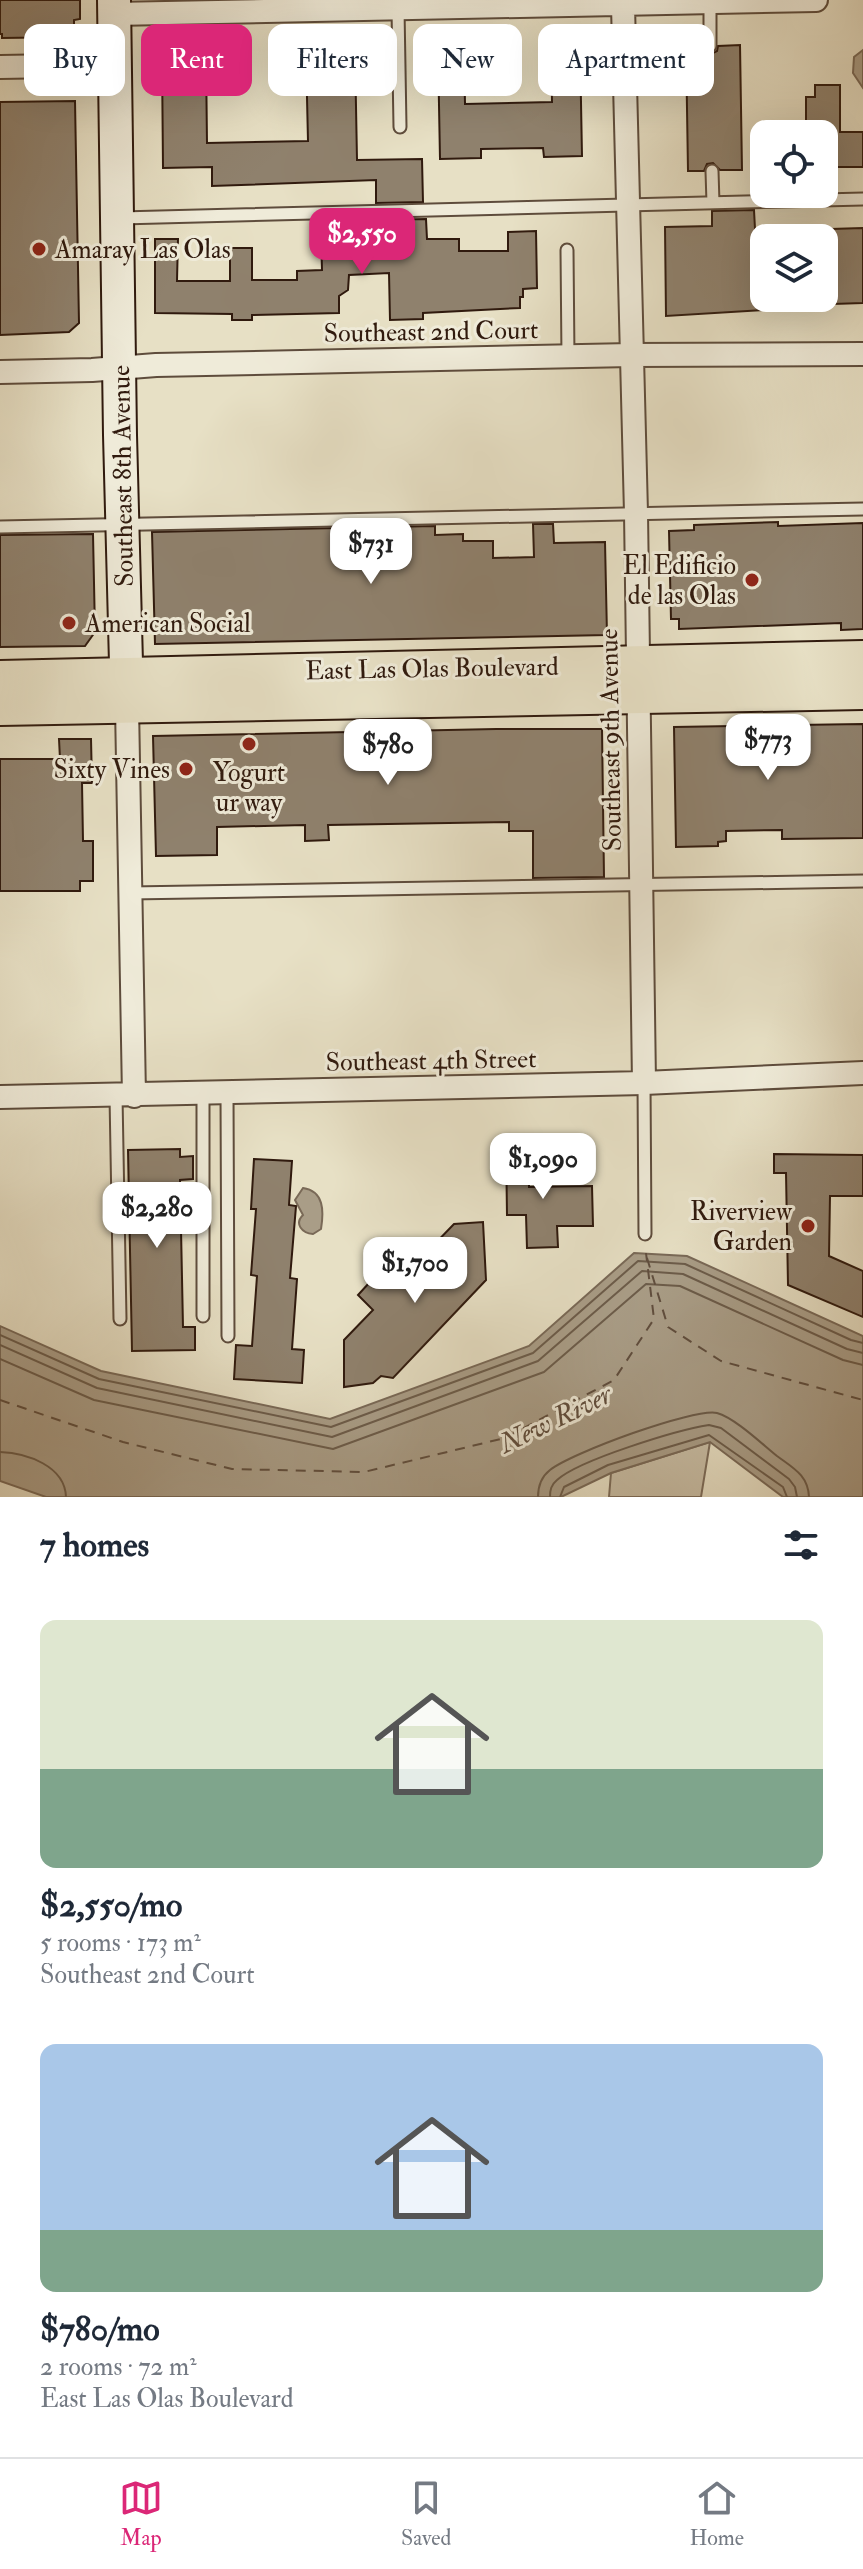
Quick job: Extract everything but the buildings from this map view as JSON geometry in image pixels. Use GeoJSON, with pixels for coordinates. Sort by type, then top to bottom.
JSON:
{"type":"FeatureCollection","features":[{"type":"Feature","properties":{"kind":"main road","name":"Southeast 8th Avenue"},"geometry":{"type":"LineString","coordinates":[[114,96],[126,690]]}},
{"type":"Feature","properties":{"kind":"main road","name":"East Las Olas Boulevard"},"geometry":{"type":"LineString","coordinates":[[637,680],[863,658]]}},
{"type":"Feature","properties":{"kind":"main road","name":"East Las Olas Boulevard"},"geometry":{"type":"LineString","coordinates":[[0,678],[126,690],[637,680],[863,692]]}},
{"type":"Feature","properties":{"kind":"main road","name":"East Las Olas Boulevard"},"geometry":{"type":"LineString","coordinates":[[0,708],[126,690]]}},
{"type":"Feature","properties":{"kind":"street"},"geometry":{"type":"LineString","coordinates":[[114,7],[398,9],[816,0]]}},
{"type":"Feature","properties":{"kind":"street","name":"Southeast 9th Avenue"},"geometry":{"type":"LineString","coordinates":[[623,6],[636,513],[644,1083]]}},
{"type":"Feature","properties":{"kind":"street"},"geometry":{"type":"LineString","coordinates":[[0,67],[24,67]]}},
{"type":"Feature","properties":{"kind":"street","name":"Southeast 2nd Court"},"geometry":{"type":"LineString","coordinates":[[0,372],[631,355],[863,354]]}},
{"type":"Feature","properties":{"kind":"street","name":"Southeast 8th Avenue"},"geometry":{"type":"LineString","coordinates":[[125,1096],[130,893],[126,690]]}},
{"type":"Feature","properties":{"kind":"street","name":"Southeast 4th Street"},"geometry":{"type":"LineString","coordinates":[[0,1097],[644,1083],[863,1073]]}},
{"type":"Feature","properties":{"kind":"lane"},"geometry":{"type":"LineString","coordinates":[[710,3],[710,24]]}},
{"type":"Feature","properties":{"kind":"lane"},"geometry":{"type":"LineString","coordinates":[[398,9],[400,127]]}},
{"type":"Feature","properties":{"kind":"lane"},"geometry":{"type":"LineString","coordinates":[[712,171],[713,203]]}},
{"type":"Feature","properties":{"kind":"lane"},"geometry":{"type":"LineString","coordinates":[[116,218],[863,199]]}},
{"type":"Feature","properties":{"kind":"lane"},"geometry":{"type":"LineString","coordinates":[[567,250],[568,357]]}},
{"type":"Feature","properties":{"kind":"lane"},"geometry":{"type":"LineString","coordinates":[[0,527],[863,509]]}},
{"type":"Feature","properties":{"kind":"lane"},"geometry":{"type":"LineString","coordinates":[[130,893],[863,881]]}},
{"type":"Feature","properties":{"kind":"lane","name":"Southeast 9th Avenue"},"geometry":{"type":"LineString","coordinates":[[644,1083],[645,1234]]}},
{"type":"Feature","properties":{"kind":"lane"},"geometry":{"type":"LineString","coordinates":[[203,1094],[203,1316]]}},
{"type":"Feature","properties":{"kind":"lane"},"geometry":{"type":"LineString","coordinates":[[227,1094],[228,1336]]}},
{"type":"Feature","properties":{"kind":"lane"},"geometry":{"type":"LineString","coordinates":[[120,1319],[125,1096]]}},
{"type":"Feature","properties":{"kind":"shaded area"},"geometry":{"type":"Polygon","coordinates":[[[710,1442],[701,1497],[609,1497],[611,1473],[710,1442]]]}},
{"type":"Feature","properties":{"kind":"water"},"geometry":{"type":"Polygon","coordinates":[[[863,50],[863,88],[853,73],[854,57],[863,50]]]}},
{"type":"Feature","properties":{"kind":"water"},"geometry":{"type":"Polygon","coordinates":[[[303,1188],[315,1193],[321,1203],[321,1229],[313,1234],[299,1225],[303,1215],[295,1200],[303,1188]]]}},
{"type":"Feature","properties":{"kind":"water","name":"New River"},"geometry":{"type":"Polygon","coordinates":[[[634,1253],[687,1256],[863,1336],[863,1497],[783,1497],[710,1442],[611,1473],[561,1497],[46,1497],[0,1481],[0,1326],[101,1371],[330,1419],[529,1346],[634,1253]]]}},
{"type":"Feature","properties":{"kind":"ferry route"},"geometry":{"type":"LineString","coordinates":[[0,1400],[123,1442],[232,1469],[364,1472],[505,1438],[614,1380],[654,1319],[646,1253]]}},
{"type":"Feature","properties":{"kind":"ferry route"},"geometry":{"type":"LineString","coordinates":[[647,1258],[668,1327],[721,1361],[863,1400]]}},
{"type":"Feature","properties":{"kind":"place","name":"Amaray Las Olas"},"geometry":{"type":"Point","coordinates":[39,249]}},
{"type":"Feature","properties":{"kind":"place","name":"El Edificio de las Olas"},"geometry":{"type":"Point","coordinates":[752,580]}},
{"type":"Feature","properties":{"kind":"place","name":"American Social"},"geometry":{"type":"Point","coordinates":[69,623]}},
{"type":"Feature","properties":{"kind":"place","name":"Yogurt ur way"},"geometry":{"type":"Point","coordinates":[249,744]}},
{"type":"Feature","properties":{"kind":"place","name":"Sixty Vines"},"geometry":{"type":"Point","coordinates":[186,769]}},
{"type":"Feature","properties":{"kind":"place","name":"Riverview Garden"},"geometry":{"type":"Point","coordinates":[808,1226]}}]}
